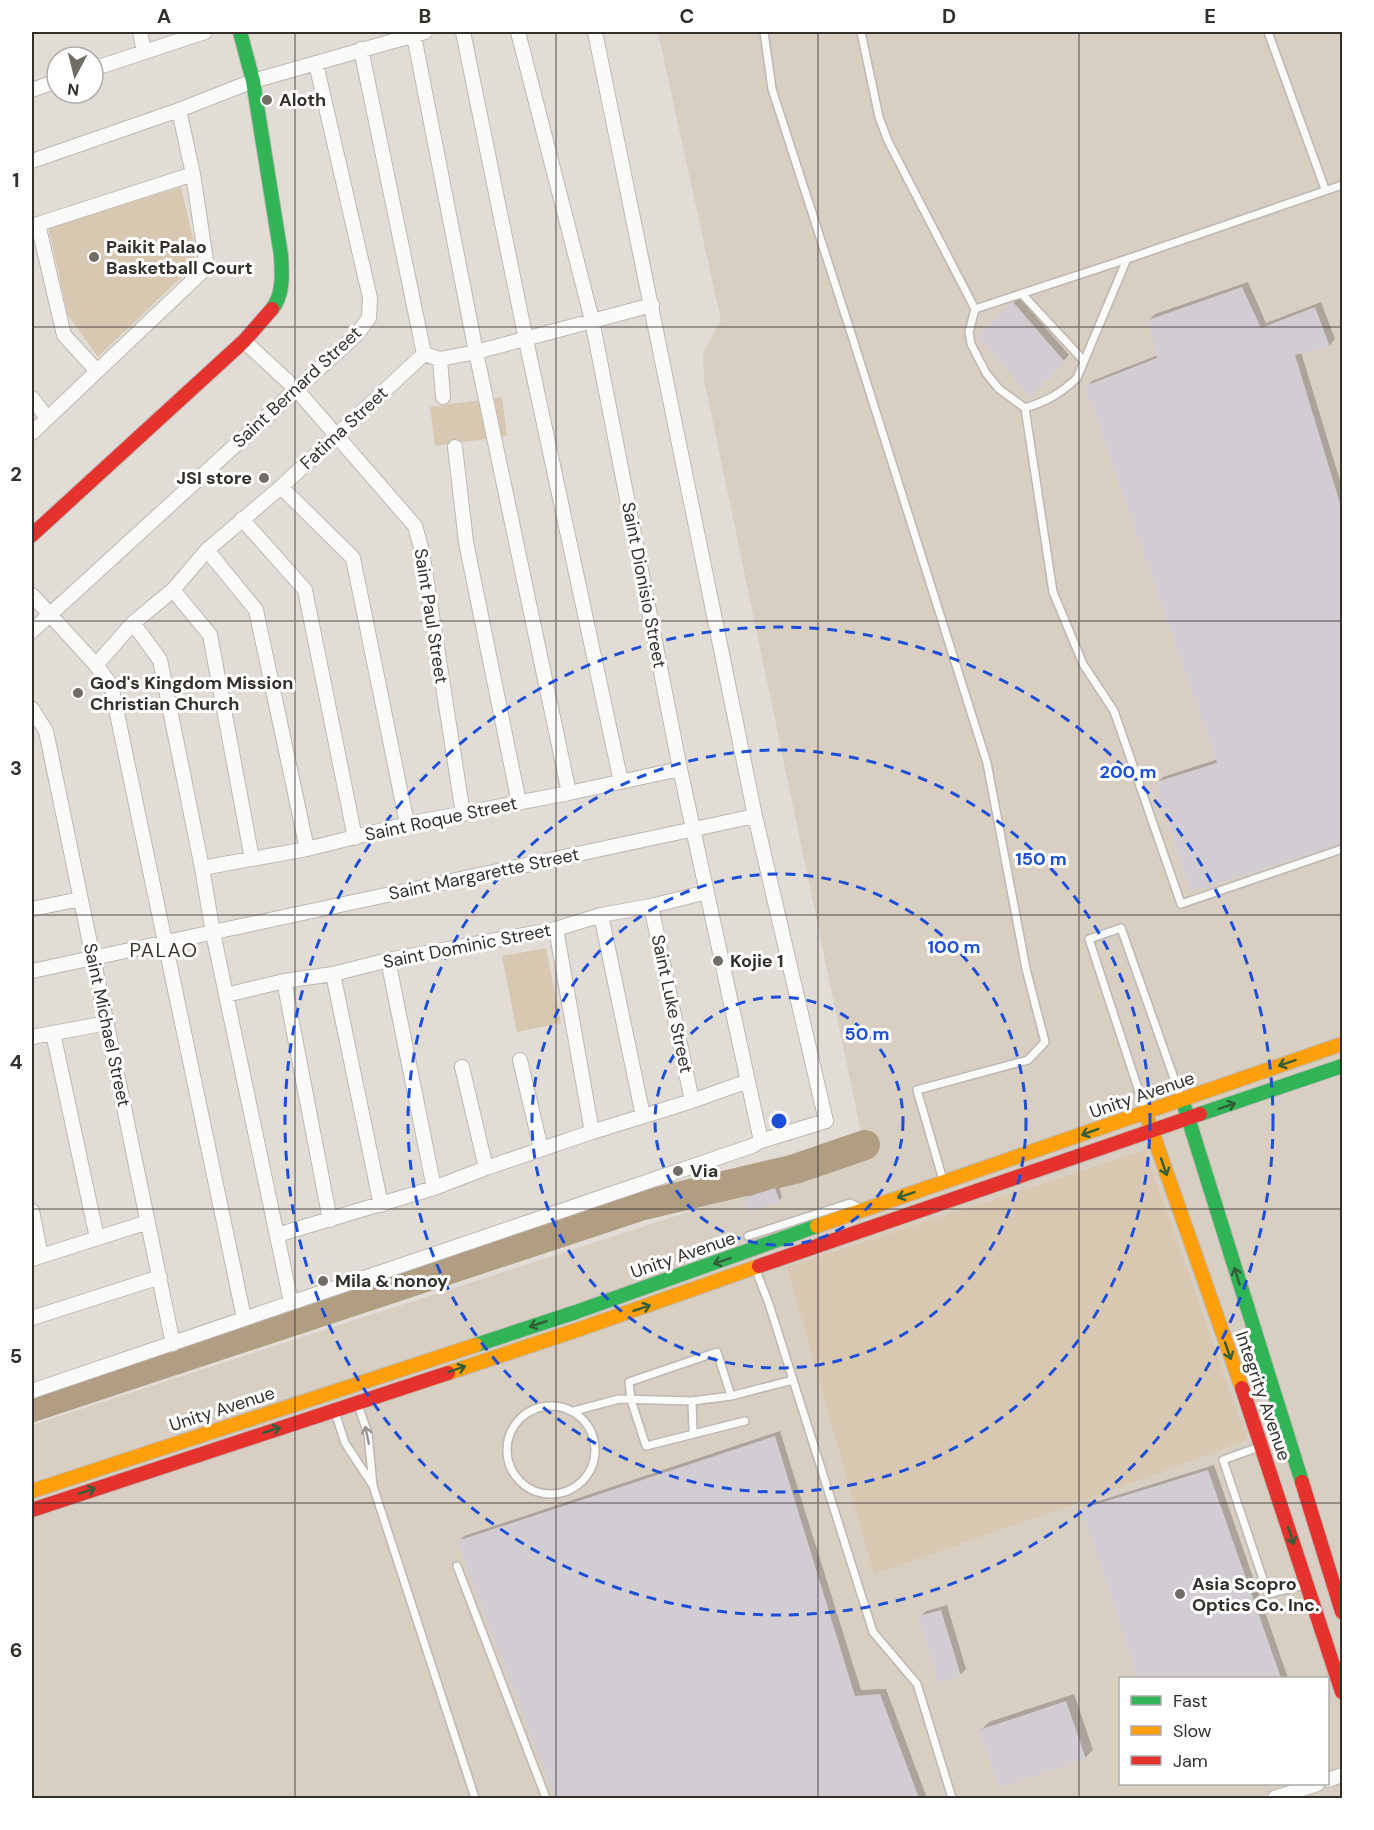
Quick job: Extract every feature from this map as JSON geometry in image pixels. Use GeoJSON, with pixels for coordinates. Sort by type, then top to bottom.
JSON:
{"type":"FeatureCollection","features":[{"type":"Feature","properties":{"kind":"street"},"geometry":{"type":"LineString","coordinates":[[140,32],[144,52]]}},
{"type":"Feature","properties":{"kind":"street"},"geometry":{"type":"LineString","coordinates":[[105,65],[205,32]]}},
{"type":"Feature","properties":{"kind":"street"},"geometry":{"type":"LineString","coordinates":[[32,535],[244,341],[277,303],[282,281],[281,255],[253,81],[240,32]]}},
{"type":"Feature","properties":{"kind":"street"},"geometry":{"type":"LineString","coordinates":[[463,32],[526,340],[621,782]]}},
{"type":"Feature","properties":{"kind":"street","name":"Saint Dionisio Street"},"geometry":{"type":"LineString","coordinates":[[518,32],[592,320],[680,769],[761,1141]]}},
{"type":"Feature","properties":{"kind":"street"},"geometry":{"type":"LineString","coordinates":[[32,1391],[752,1146],[761,1141],[826,1121],[755,816],[595,32]]}},
{"type":"Feature","properties":{"kind":"street"},"geometry":{"type":"LineString","coordinates":[[32,162],[253,81],[420,34],[476,352],[569,793]]}},
{"type":"Feature","properties":{"kind":"street"},"geometry":{"type":"LineString","coordinates":[[361,49],[424,354],[440,359],[476,352],[652,305]]}},
{"type":"Feature","properties":{"kind":"street","name":"Saint Bernard Street"},"geometry":{"type":"LineString","coordinates":[[32,631],[364,326],[369,318],[371,306],[316,64]]}},
{"type":"Feature","properties":{"kind":"street"},"geometry":{"type":"LineString","coordinates":[[32,433],[207,267],[193,174],[179,110]]}},
{"type":"Feature","properties":{"kind":"street"},"geometry":{"type":"LineString","coordinates":[[97,371],[64,335],[34,225],[193,174]]}},
{"type":"Feature","properties":{"kind":"street","name":"Saint Paul Street"},"geometry":{"type":"LineString","coordinates":[[244,341],[296,389],[415,526],[422,551],[463,814]]}},
{"type":"Feature","properties":{"kind":"street","name":"Fatima Street"},"geometry":{"type":"LineString","coordinates":[[96,665],[133,623],[172,590],[207,550],[281,487],[424,354]]}},
{"type":"Feature","properties":{"kind":"street"},"geometry":{"type":"LineString","coordinates":[[440,359],[443,397]]}},
{"type":"Feature","properties":{"kind":"street"},"geometry":{"type":"LineString","coordinates":[[32,398],[47,418]]}},
{"type":"Feature","properties":{"kind":"street"},"geometry":{"type":"LineString","coordinates":[[455,447],[466,542],[519,803]]}},
{"type":"Feature","properties":{"kind":"street"},"geometry":{"type":"LineString","coordinates":[[281,487],[353,558],[407,824]]}},
{"type":"Feature","properties":{"kind":"street"},"geometry":{"type":"LineString","coordinates":[[242,519],[304,590],[355,838]]}},
{"type":"Feature","properties":{"kind":"street"},"geometry":{"type":"LineString","coordinates":[[207,550],[256,610],[307,849]]}},
{"type":"Feature","properties":{"kind":"street"},"geometry":{"type":"LineString","coordinates":[[172,590],[210,634],[252,859]]}},
{"type":"Feature","properties":{"kind":"street"},"geometry":{"type":"LineString","coordinates":[[32,595],[96,665],[111,685],[244,1318]]}},
{"type":"Feature","properties":{"kind":"street"},"geometry":{"type":"LineString","coordinates":[[133,623],[160,660],[213,933],[291,1302]]}},
{"type":"Feature","properties":{"kind":"street","name":"Saint Michael Street"},"geometry":{"type":"LineString","coordinates":[[32,709],[46,731],[174,1344]]}},
{"type":"Feature","properties":{"kind":"street","name":"Saint Roque Street"},"geometry":{"type":"LineString","coordinates":[[202,868],[307,849],[407,824],[680,769]]}},
{"type":"Feature","properties":{"kind":"street","name":"Saint Margarette Street"},"geometry":{"type":"LineString","coordinates":[[32,971],[755,816]]}},
{"type":"Feature","properties":{"kind":"street","name":"Saint Dominic Street"},"geometry":{"type":"LineString","coordinates":[[226,994],[284,981],[333,974],[388,960],[556,929],[601,915],[651,906],[706,892]]}},
{"type":"Feature","properties":{"kind":"street"},"geometry":{"type":"LineString","coordinates":[[32,909],[80,899]]}},
{"type":"Feature","properties":{"kind":"street","name":"Saint Luke Street"},"geometry":{"type":"LineString","coordinates":[[651,906],[692,1101]]}},
{"type":"Feature","properties":{"kind":"street"},"geometry":{"type":"LineString","coordinates":[[601,915],[643,1116]]}},
{"type":"Feature","properties":{"kind":"street"},"geometry":{"type":"LineString","coordinates":[[556,929],[592,1132]]}},
{"type":"Feature","properties":{"kind":"street"},"geometry":{"type":"LineString","coordinates":[[388,960],[434,1188]]}},
{"type":"Feature","properties":{"kind":"street"},"geometry":{"type":"LineString","coordinates":[[333,974],[381,1205]]}},
{"type":"Feature","properties":{"kind":"street"},"geometry":{"type":"LineString","coordinates":[[284,981],[330,1220]]}},
{"type":"Feature","properties":{"kind":"street"},"geometry":{"type":"LineString","coordinates":[[32,1037],[107,1023]]}},
{"type":"Feature","properties":{"kind":"street"},"geometry":{"type":"LineString","coordinates":[[53,1033],[97,1238]]}},
{"type":"Feature","properties":{"kind":"street","name":"Unity Avenue"},"geometry":{"type":"LineString","coordinates":[[32,1491],[576,1312],[864,1209],[1342,1044]]}},
{"type":"Feature","properties":{"kind":"street"},"geometry":{"type":"LineString","coordinates":[[520,1060],[541,1149]]}},
{"type":"Feature","properties":{"kind":"street","name":"Unity Avenue"},"geometry":{"type":"LineString","coordinates":[[32,1510],[580,1329],[884,1221],[1342,1066]]}},
{"type":"Feature","properties":{"kind":"street"},"geometry":{"type":"LineString","coordinates":[[462,1067],[486,1168]]}},
{"type":"Feature","properties":{"kind":"street"},"geometry":{"type":"LineString","coordinates":[[277,1235],[434,1188],[541,1149],[748,1081]]}},
{"type":"Feature","properties":{"kind":"street","name":"Integrity Avenue"},"geometry":{"type":"LineString","coordinates":[[1182,1100],[1342,1612]]}},
{"type":"Feature","properties":{"kind":"street","name":"Integrity Avenue"},"geometry":{"type":"LineString","coordinates":[[1145,1112],[1262,1446],[1342,1692]]}},
{"type":"Feature","properties":{"kind":"street"},"geometry":{"type":"LineString","coordinates":[[32,1211],[36,1258],[148,1222]]}},
{"type":"Feature","properties":{"kind":"street"},"geometry":{"type":"LineString","coordinates":[[32,1318],[160,1277]]}},
{"type":"Feature","properties":{"kind":"street"},"geometry":{"type":"LineString","coordinates":[[1275,1798],[1314,1785]]}},
{"type":"Feature","properties":{"kind":"lane"},"geometry":{"type":"LineString","coordinates":[[764,32],[772,89],[987,763],[1026,969],[1045,1042],[1028,1060],[917,1090],[943,1182]]}},
{"type":"Feature","properties":{"kind":"lane"},"geometry":{"type":"LineString","coordinates":[[861,32],[879,117],[888,141],[975,309],[969,332],[971,344],[986,373],[999,389],[1025,408],[1053,592],[1083,664],[1114,711],[1181,904],[1342,849]]}},
{"type":"Feature","properties":{"kind":"lane"},"geometry":{"type":"LineString","coordinates":[[1268,32],[1325,189]]}},
{"type":"Feature","properties":{"kind":"lane"},"geometry":{"type":"LineString","coordinates":[[975,309],[1342,185]]}},
{"type":"Feature","properties":{"kind":"lane"},"geometry":{"type":"LineString","coordinates":[[1025,408],[1062,393],[1077,378],[1127,259]]}},
{"type":"Feature","properties":{"kind":"lane"},"geometry":{"type":"LineString","coordinates":[[1023,294],[1084,362]]}},
{"type":"Feature","properties":{"kind":"lane"},"geometry":{"type":"LineString","coordinates":[[1145,1112],[1089,939],[1120,928],[1182,1100]]}},
{"type":"Feature","properties":{"kind":"lane"},"geometry":{"type":"LineString","coordinates":[[748,1236],[850,1203],[864,1209]]}},
{"type":"Feature","properties":{"kind":"lane"},"geometry":{"type":"LineString","coordinates":[[755,1268],[873,1632],[917,1684],[952,1798]]}},
{"type":"Feature","properties":{"kind":"lane"},"geometry":{"type":"LineString","coordinates":[[731,1396],[717,1352],[629,1382],[631,1400],[646,1446],[693,1432],[745,1421]]}},
{"type":"Feature","properties":{"kind":"lane"},"geometry":{"type":"LineString","coordinates":[[574,1411],[587,1422],[595,1439],[596,1456],[590,1473],[577,1486],[561,1493],[543,1493],[526,1487],[513,1474],[507,1457],[511,1429],[527,1412],[550,1405],[574,1411],[620,1400],[692,1401],[731,1396],[793,1380]]}},
{"type":"Feature","properties":{"kind":"lane"},"geometry":{"type":"LineString","coordinates":[[352,1385],[368,1434],[373,1486],[475,1798]]}},
{"type":"Feature","properties":{"kind":"lane"},"geometry":{"type":"LineString","coordinates":[[330,1392],[345,1443],[373,1486]]}},
{"type":"Feature","properties":{"kind":"lane"},"geometry":{"type":"LineString","coordinates":[[692,1401],[693,1432]]}},
{"type":"Feature","properties":{"kind":"lane"},"geometry":{"type":"LineString","coordinates":[[1262,1446],[1223,1460],[1268,1594],[1307,1584]]}},
{"type":"Feature","properties":{"kind":"lane"},"geometry":{"type":"LineString","coordinates":[[457,1566],[546,1798]]}},
{"type":"Feature","properties":{"kind":"shaded area"},"geometry":{"type":"Polygon","coordinates":[[[658,32],[1342,32],[1342,1798],[32,1798],[32,1425],[867,1154],[704,379],[703,352],[721,321],[658,32]]]}},
{"type":"Feature","properties":{"kind":"shaded area"},"geometry":{"type":"Polygon","coordinates":[[[181,187],[196,252],[190,269],[98,357],[68,315],[48,226],[181,187]]]}},
{"type":"Feature","properties":{"kind":"shaded area"},"geometry":{"type":"Polygon","coordinates":[[[502,397],[507,436],[435,446],[430,407],[502,397]]]}},
{"type":"Feature","properties":{"kind":"shaded area"},"geometry":{"type":"Polygon","coordinates":[[[546,948],[561,1023],[517,1032],[502,956],[546,948]]]}},
{"type":"Feature","properties":{"kind":"shaded area"},"geometry":{"type":"Polygon","coordinates":[[[1145,1150],[1247,1440],[874,1574],[787,1267],[1145,1150]]]}},
{"type":"Feature","properties":{"kind":"building"},"geometry":{"type":"Polygon","coordinates":[[[1242,287],[1261,328],[1315,307],[1330,347],[1295,355],[1342,510],[1342,843],[1190,892],[1156,782],[1217,763],[1085,386],[1157,358],[1148,320],[1242,287]]]}},
{"type":"Feature","properties":{"kind":"building"},"geometry":{"type":"Polygon","coordinates":[[[1013,302],[1065,362],[1031,398],[977,336],[1013,302]]]}},
{"type":"Feature","properties":{"kind":"building"},"geometry":{"type":"Polygon","coordinates":[[[775,1188],[780,1202],[749,1212],[744,1198],[775,1188]]]}},
{"type":"Feature","properties":{"kind":"building"},"geometry":{"type":"Polygon","coordinates":[[[775,1436],[855,1696],[880,1694],[919,1798],[555,1798],[457,1541],[775,1436]]]}},
{"type":"Feature","properties":{"kind":"building","name":"Asia Scopro Optics Co. Inc."},"geometry":{"type":"Polygon","coordinates":[[[1208,1470],[1281,1677],[1138,1677],[1081,1509],[1208,1470]]]}},
{"type":"Feature","properties":{"kind":"building"},"geometry":{"type":"Polygon","coordinates":[[[941,1610],[961,1676],[938,1683],[918,1616],[941,1610]]]}},
{"type":"Feature","properties":{"kind":"building"},"geometry":{"type":"Polygon","coordinates":[[[1066,1701],[1086,1759],[999,1788],[979,1730],[1066,1701]]]}},
{"type":"Feature","properties":{"kind":"waterway"},"geometry":{"type":"LineString","coordinates":[[32,1407],[640,1206],[795,1169],[865,1145]]}},
{"type":"Feature","properties":{"kind":"traffic: fast"},"geometry":{"type":"LineString","coordinates":[[240,32],[253,81],[281,255],[282,276],[279,297],[272,309]]}},
{"type":"Feature","properties":{"kind":"traffic: fast"},"geometry":{"type":"LineString","coordinates":[[1200,1114],[1342,1066]]}},
{"type":"Feature","properties":{"kind":"traffic: fast"},"geometry":{"type":"LineString","coordinates":[[1185,1108],[1302,1482]]}},
{"type":"Feature","properties":{"kind":"traffic: fast"},"geometry":{"type":"LineString","coordinates":[[476,1345],[817,1226]]}},
{"type":"Feature","properties":{"kind":"traffic: slow"},"geometry":{"type":"LineString","coordinates":[[817,1226],[1342,1044]]}},
{"type":"Feature","properties":{"kind":"traffic: slow"},"geometry":{"type":"LineString","coordinates":[[1148,1120],[1242,1388]]}},
{"type":"Feature","properties":{"kind":"traffic: slow"},"geometry":{"type":"LineString","coordinates":[[448,1373],[759,1266]]}},
{"type":"Feature","properties":{"kind":"traffic: slow"},"geometry":{"type":"LineString","coordinates":[[32,1491],[476,1345]]}},
{"type":"Feature","properties":{"kind":"traffic: jam"},"geometry":{"type":"LineString","coordinates":[[32,535],[244,341],[272,309]]}},
{"type":"Feature","properties":{"kind":"traffic: jam"},"geometry":{"type":"LineString","coordinates":[[759,1266],[1200,1114]]}},
{"type":"Feature","properties":{"kind":"traffic: jam"},"geometry":{"type":"LineString","coordinates":[[32,1510],[448,1373]]}},
{"type":"Feature","properties":{"kind":"traffic: jam"},"geometry":{"type":"LineString","coordinates":[[1242,1388],[1342,1692]]}},
{"type":"Feature","properties":{"kind":"traffic: jam"},"geometry":{"type":"LineString","coordinates":[[1302,1482],[1342,1612]]}},
{"type":"Feature","properties":{"kind":"place","name":"Aloth"},"geometry":{"type":"Point","coordinates":[267,100]}},
{"type":"Feature","properties":{"kind":"place","name":"Paikit Palao Basketball Court"},"geometry":{"type":"Point","coordinates":[94,257]}},
{"type":"Feature","properties":{"kind":"place","name":"JSI store"},"geometry":{"type":"Point","coordinates":[264,478]}},
{"type":"Feature","properties":{"kind":"place","name":"God's Kingdom Mission Christian Church"},"geometry":{"type":"Point","coordinates":[78,693]}},
{"type":"Feature","properties":{"kind":"place","name":"Kojie 1"},"geometry":{"type":"Point","coordinates":[718,961]}},
{"type":"Feature","properties":{"kind":"place","name":"Via"},"geometry":{"type":"Point","coordinates":[678,1171]}},
{"type":"Feature","properties":{"kind":"place","name":"Mila & nonoy"},"geometry":{"type":"Point","coordinates":[323,1281]}},
{"type":"Feature","properties":{"kind":"place","name":"Asia Scopro Optics Co. Inc."},"geometry":{"type":"Point","coordinates":[1180,1594]}},
{"type":"Feature","properties":{"kind":"district","name":"PALAO"},"geometry":{"type":"Point","coordinates":[164,950]}}]}
